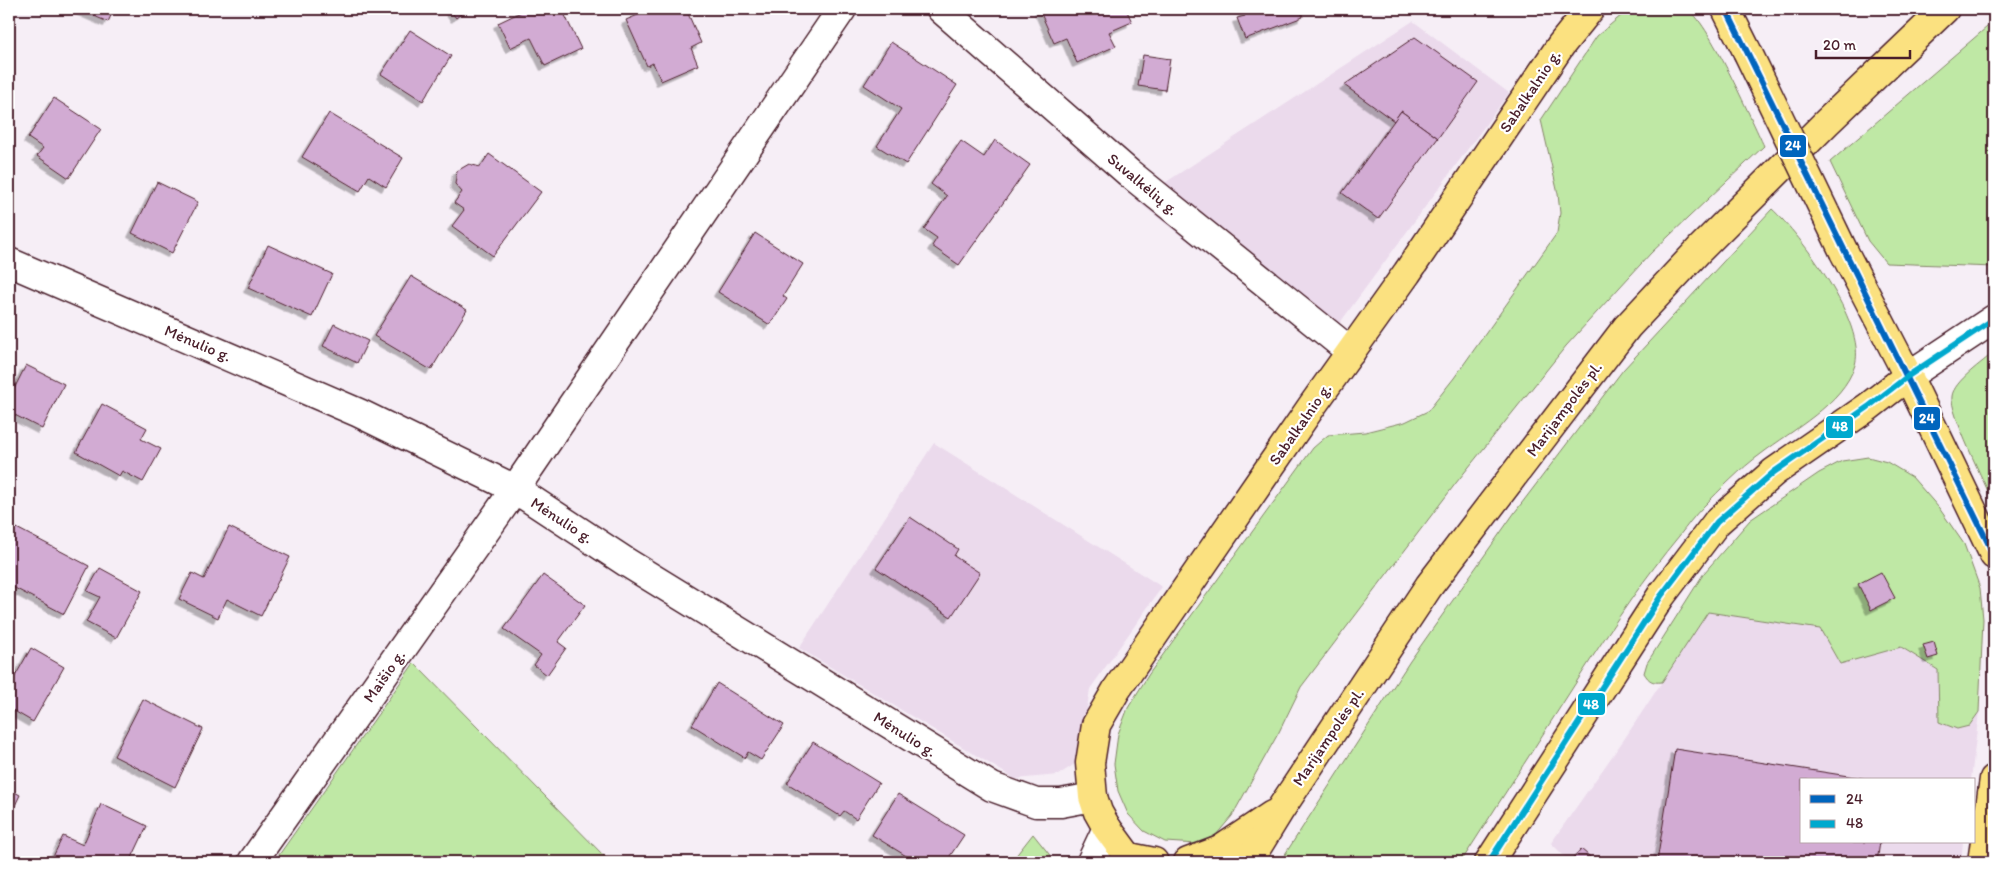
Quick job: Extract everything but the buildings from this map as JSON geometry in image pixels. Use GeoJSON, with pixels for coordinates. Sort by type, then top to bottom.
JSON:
{"type":"FeatureCollection","features":[{"type":"Feature","properties":{"kind":"main road","name":"Sabalkalnio g."},"geometry":{"type":"LineString","coordinates":[[1138,860],[1107,828],[1093,797],[1090,763],[1096,725],[1117,689],[1561,45],[1590,9]]}},
{"type":"Feature","properties":{"kind":"main road"},"geometry":{"type":"LineString","coordinates":[[1726,9],[1844,252],[1908,376],[1994,556]]}},
{"type":"Feature","properties":{"kind":"main road","name":"Marijampolės pl."},"geometry":{"type":"LineString","coordinates":[[1252,858],[1280,810],[1428,586],[1627,327],[1700,249],[1814,135],[1945,9]]}},
{"type":"Feature","properties":{"kind":"main road"},"geometry":{"type":"LineString","coordinates":[[1489,862],[1656,604],[1717,522],[1774,472],[1868,407],[1908,376]]}},
{"type":"Feature","properties":{"kind":"main road"},"geometry":{"type":"LineString","coordinates":[[1982,862],[1994,779]]}},
{"type":"Feature","properties":{"kind":"main road"},"geometry":{"type":"LineString","coordinates":[[1188,862],[1220,850],[1280,810]]}},
{"type":"Feature","properties":{"kind":"street","name":"Maišio g."},"geometry":{"type":"LineString","coordinates":[[252,862],[515,489],[842,9]]}},
{"type":"Feature","properties":{"kind":"street","name":"Suvalkėlių g."},"geometry":{"type":"LineString","coordinates":[[941,9],[1129,173],[1351,352]]}},
{"type":"Feature","properties":{"kind":"street","name":"Mėnulio g."},"geometry":{"type":"LineString","coordinates":[[9,262],[359,412],[515,489],[626,562],[992,787],[1036,803],[1061,803],[1093,797]]}},
{"type":"Feature","properties":{"kind":"street"},"geometry":{"type":"LineString","coordinates":[[1908,376],[1994,319]]}},
{"type":"Feature","properties":{"kind":"street"},"geometry":{"type":"LineString","coordinates":[[1092,862],[1107,828]]}},
{"type":"Feature","properties":{"kind":"shaded area"},"geometry":{"type":"Polygon","coordinates":[[[1413,21],[1509,93],[1322,347],[1137,201],[1413,21]]]}},
{"type":"Feature","properties":{"kind":"shaded area"},"geometry":{"type":"Polygon","coordinates":[[[934,443],[1162,587],[1090,689],[1078,762],[1058,775],[1015,779],[799,648],[934,443]]]}},
{"type":"Feature","properties":{"kind":"shaded area"},"geometry":{"type":"Polygon","coordinates":[[[1708,612],[1821,629],[1840,664],[1901,647],[1938,670],[1939,722],[1957,729],[1969,726],[1979,712],[1971,778],[1800,778],[1800,844],[1963,844],[1961,862],[1570,862],[1551,843],[1625,738],[1708,612]]]}},
{"type":"Feature","properties":{"kind":"green space"},"geometry":{"type":"Polygon","coordinates":[[[1683,8],[1696,16],[1717,50],[1764,146],[1651,253],[1566,346],[1456,483],[1301,687],[1279,732],[1232,816],[1216,835],[1197,844],[1165,842],[1144,831],[1128,814],[1118,791],[1114,764],[1118,734],[1128,708],[1149,674],[1313,448],[1328,435],[1365,432],[1405,422],[1428,411],[1454,378],[1557,233],[1560,213],[1558,194],[1541,120],[1597,36],[1629,9],[1683,8]]]}},
{"type":"Feature","properties":{"kind":"green space"},"geometry":{"type":"Polygon","coordinates":[[[1994,21],[1994,267],[1886,263],[1868,241],[1830,162],[1994,21]]]}},
{"type":"Feature","properties":{"kind":"green space"},"geometry":{"type":"Polygon","coordinates":[[[1772,209],[1799,239],[1829,281],[1842,304],[1851,327],[1856,348],[1855,365],[1849,379],[1840,392],[1815,415],[1746,466],[1691,521],[1654,567],[1619,617],[1461,862],[1280,862],[1410,661],[1515,512],[1623,370],[1772,209]]]}},
{"type":"Feature","properties":{"kind":"green space"},"geometry":{"type":"Polygon","coordinates":[[[1994,352],[1994,504],[1956,417],[1952,396],[1963,378],[1994,352]]]}},
{"type":"Feature","properties":{"kind":"green space"},"geometry":{"type":"Polygon","coordinates":[[[1868,457],[1887,462],[1912,477],[1939,508],[1964,544],[1980,588],[1983,619],[1979,712],[1969,726],[1957,729],[1939,722],[1938,670],[1901,647],[1840,664],[1820,629],[1708,612],[1662,682],[1651,681],[1644,673],[1647,663],[1704,573],[1750,520],[1819,473],[1842,461],[1868,457]]]}},
{"type":"Feature","properties":{"kind":"green space"},"geometry":{"type":"Polygon","coordinates":[[[414,663],[610,862],[274,862],[414,663]]]}},
{"type":"Feature","properties":{"kind":"green space"},"geometry":{"type":"Polygon","coordinates":[[[1033,834],[1053,862],[1011,862],[1033,834]]]}},
{"type":"Feature","properties":{"kind":"transit line","name":"24"},"geometry":{"type":"LineString","coordinates":[[1726,9],[1994,555]]}},
{"type":"Feature","properties":{"kind":"transit line","name":"48"},"geometry":{"type":"LineString","coordinates":[[1489,862],[1661,596],[1717,522],[1774,472],[1868,407],[1908,376],[1994,319]]}}]}
